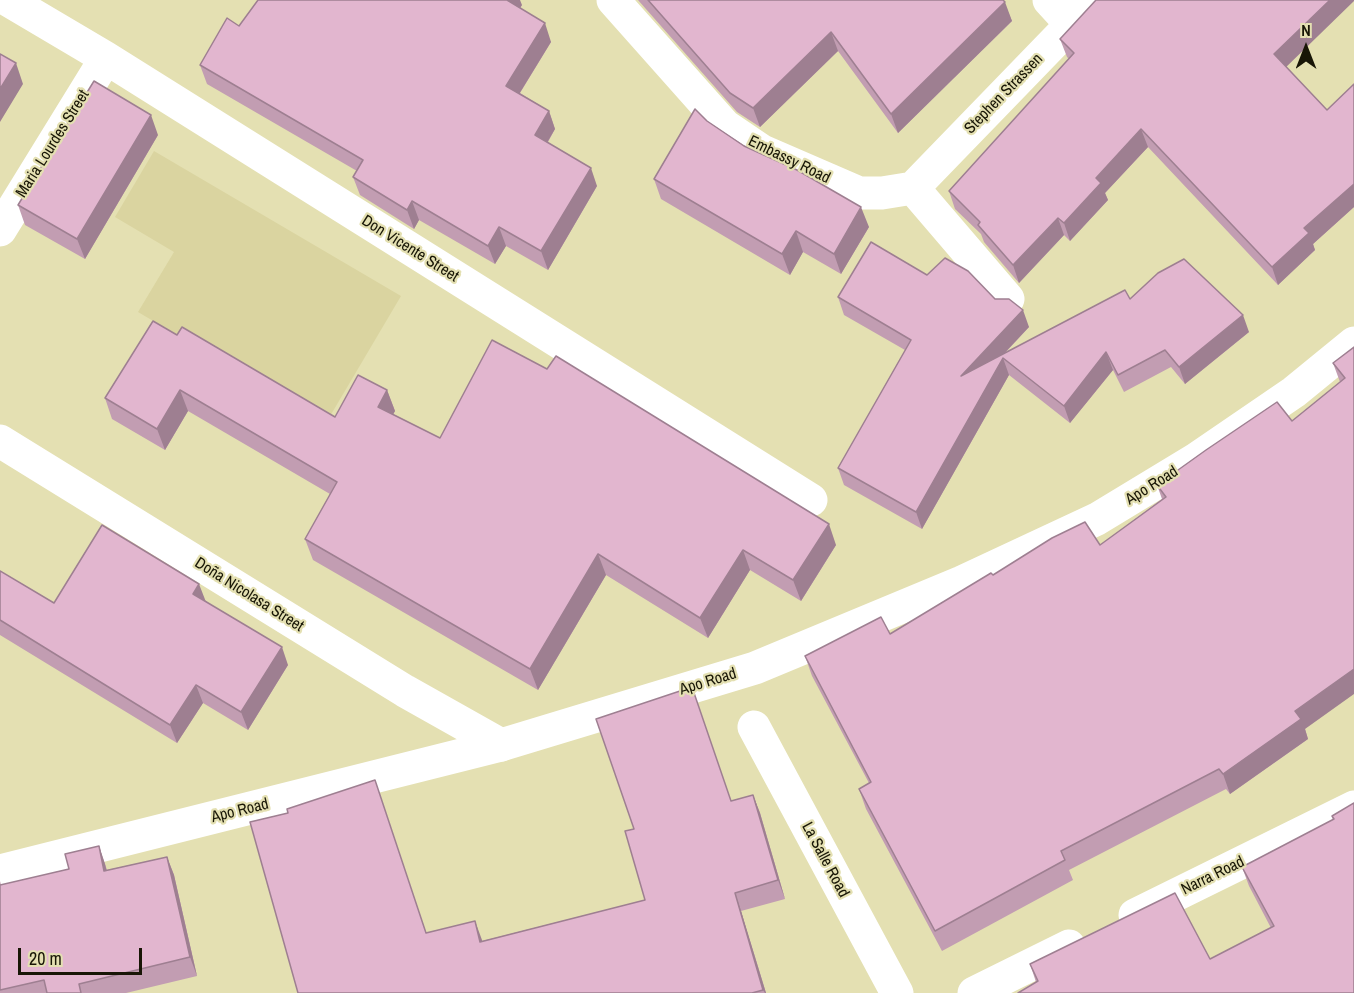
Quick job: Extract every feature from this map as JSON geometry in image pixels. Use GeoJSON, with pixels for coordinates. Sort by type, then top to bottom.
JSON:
{"type":"FeatureCollection","features":[{"type":"Feature","properties":{"kind":"street","name":"Don Vicente Street"},"geometry":{"type":"LineString","coordinates":[[8,0],[106,58],[811,500]]}},
{"type":"Feature","properties":{"kind":"street","name":"Embassy Road"},"geometry":{"type":"LineString","coordinates":[[613,0],[725,126],[762,151],[858,193],[882,193],[913,188]]}},
{"type":"Feature","properties":{"kind":"street"},"geometry":{"type":"LineString","coordinates":[[1049,0],[1071,24]]}},
{"type":"Feature","properties":{"kind":"street","name":"Stephen Strassen"},"geometry":{"type":"LineString","coordinates":[[913,188],[1095,0]]}},
{"type":"Feature","properties":{"kind":"street","name":"Maria Lourdes Street"},"geometry":{"type":"LineString","coordinates":[[0,230],[106,58]]}},
{"type":"Feature","properties":{"kind":"street"},"geometry":{"type":"LineString","coordinates":[[913,188],[1008,299]]}},
{"type":"Feature","properties":{"kind":"street","name":"Apo Road"},"geometry":{"type":"LineString","coordinates":[[0,871],[501,745],[755,668],[962,582],[1098,519],[1196,459],[1294,392],[1354,343]]}},
{"type":"Feature","properties":{"kind":"street","name":"Doña Nicolasa Street"},"geometry":{"type":"LineString","coordinates":[[0,441],[405,692],[501,745]]}},
{"type":"Feature","properties":{"kind":"street","name":"La Salle Road"},"geometry":{"type":"LineString","coordinates":[[754,727],[897,993]]}},
{"type":"Feature","properties":{"kind":"street","name":"Narra Road"},"geometry":{"type":"LineString","coordinates":[[974,993],[1354,807]]}},
{"type":"Feature","properties":{"kind":"shaded area"},"geometry":{"type":"Polygon","coordinates":[[[154,151],[401,296],[326,423],[138,312],[174,252],[115,217],[154,151]]]}},
{"type":"Feature","properties":{"kind":"building"},"geometry":{"type":"Polygon","coordinates":[[[258,0],[507,0],[545,23],[506,86],[549,111],[535,135],[591,168],[541,251],[499,227],[488,246],[412,201],[407,210],[353,177],[363,160],[200,65],[227,18],[239,26],[258,0]]]}},
{"type":"Feature","properties":{"kind":"building"},"geometry":{"type":"Polygon","coordinates":[[[648,0],[1003,0],[1005,2],[891,114],[831,32],[753,108],[730,93],[648,0]]]}},
{"type":"Feature","properties":{"kind":"building"},"geometry":{"type":"Polygon","coordinates":[[[1096,0],[1330,0],[1274,54],[1327,110],[1354,84],[1354,184],[1304,228],[1309,233],[1272,267],[1141,129],[1096,178],[1101,183],[1064,223],[1058,218],[1013,265],[978,225],[980,222],[949,191],[1074,53],[1060,39],[1096,0]]]}},
{"type":"Feature","properties":{"kind":"building"},"geometry":{"type":"Polygon","coordinates":[[[0,54],[16,63],[0,89],[0,54]]]}},
{"type":"Feature","properties":{"kind":"building"},"geometry":{"type":"Polygon","coordinates":[[[94,81],[151,115],[77,239],[18,205],[94,81]]]}},
{"type":"Feature","properties":{"kind":"building"},"geometry":{"type":"Polygon","coordinates":[[[695,109],[707,121],[744,146],[797,170],[861,207],[834,254],[796,231],[782,254],[654,179],[695,109]]]}},
{"type":"Feature","properties":{"kind":"building"},"geometry":{"type":"Polygon","coordinates":[[[871,242],[927,275],[945,258],[968,271],[995,299],[1009,299],[1023,310],[961,376],[1125,290],[1130,299],[1158,273],[1184,259],[1243,315],[1179,367],[1165,350],[1118,375],[1106,352],[1064,406],[1003,358],[916,512],[838,468],[911,340],[838,297],[871,242]]]}},
{"type":"Feature","properties":{"kind":"building"},"geometry":{"type":"Polygon","coordinates":[[[153,321],[177,335],[182,327],[335,417],[358,375],[387,390],[378,407],[440,438],[492,340],[547,369],[556,356],[829,524],[793,580],[743,550],[700,618],[598,554],[530,669],[305,539],[337,482],[180,390],[157,429],[105,398],[153,321]]]}},
{"type":"Feature","properties":{"kind":"building"},"geometry":{"type":"Polygon","coordinates":[[[1354,347],[1354,669],[1295,711],[1301,719],[1223,774],[1219,769],[1061,851],[1065,860],[935,931],[859,789],[871,782],[805,656],[881,617],[890,634],[991,573],[993,575],[1052,538],[1085,522],[1100,545],[1166,497],[1157,485],[1277,402],[1292,421],[1345,378],[1333,363],[1354,347]]]}},
{"type":"Feature","properties":{"kind":"building"},"geometry":{"type":"Polygon","coordinates":[[[102,525],[199,584],[193,594],[282,647],[241,712],[196,685],[170,725],[0,620],[0,571],[54,603],[102,525]]]}},
{"type":"Feature","properties":{"kind":"building"},"geometry":{"type":"Polygon","coordinates":[[[692,687],[731,801],[753,795],[778,880],[735,893],[763,990],[752,993],[298,993],[250,822],[288,813],[287,809],[375,780],[426,933],[475,921],[480,942],[645,900],[625,831],[634,829],[596,719],[692,687]]]}},
{"type":"Feature","properties":{"kind":"building"},"geometry":{"type":"Polygon","coordinates":[[[1354,803],[1354,993],[1018,993],[1038,981],[1030,964],[1175,893],[1210,959],[1274,926],[1242,867],[1334,819],[1332,816],[1354,803]]]}},
{"type":"Feature","properties":{"kind":"building"},"geometry":{"type":"Polygon","coordinates":[[[99,846],[104,871],[167,857],[190,957],[79,984],[81,993],[47,993],[44,980],[0,990],[0,885],[69,869],[65,854],[99,846]]]}}]}
